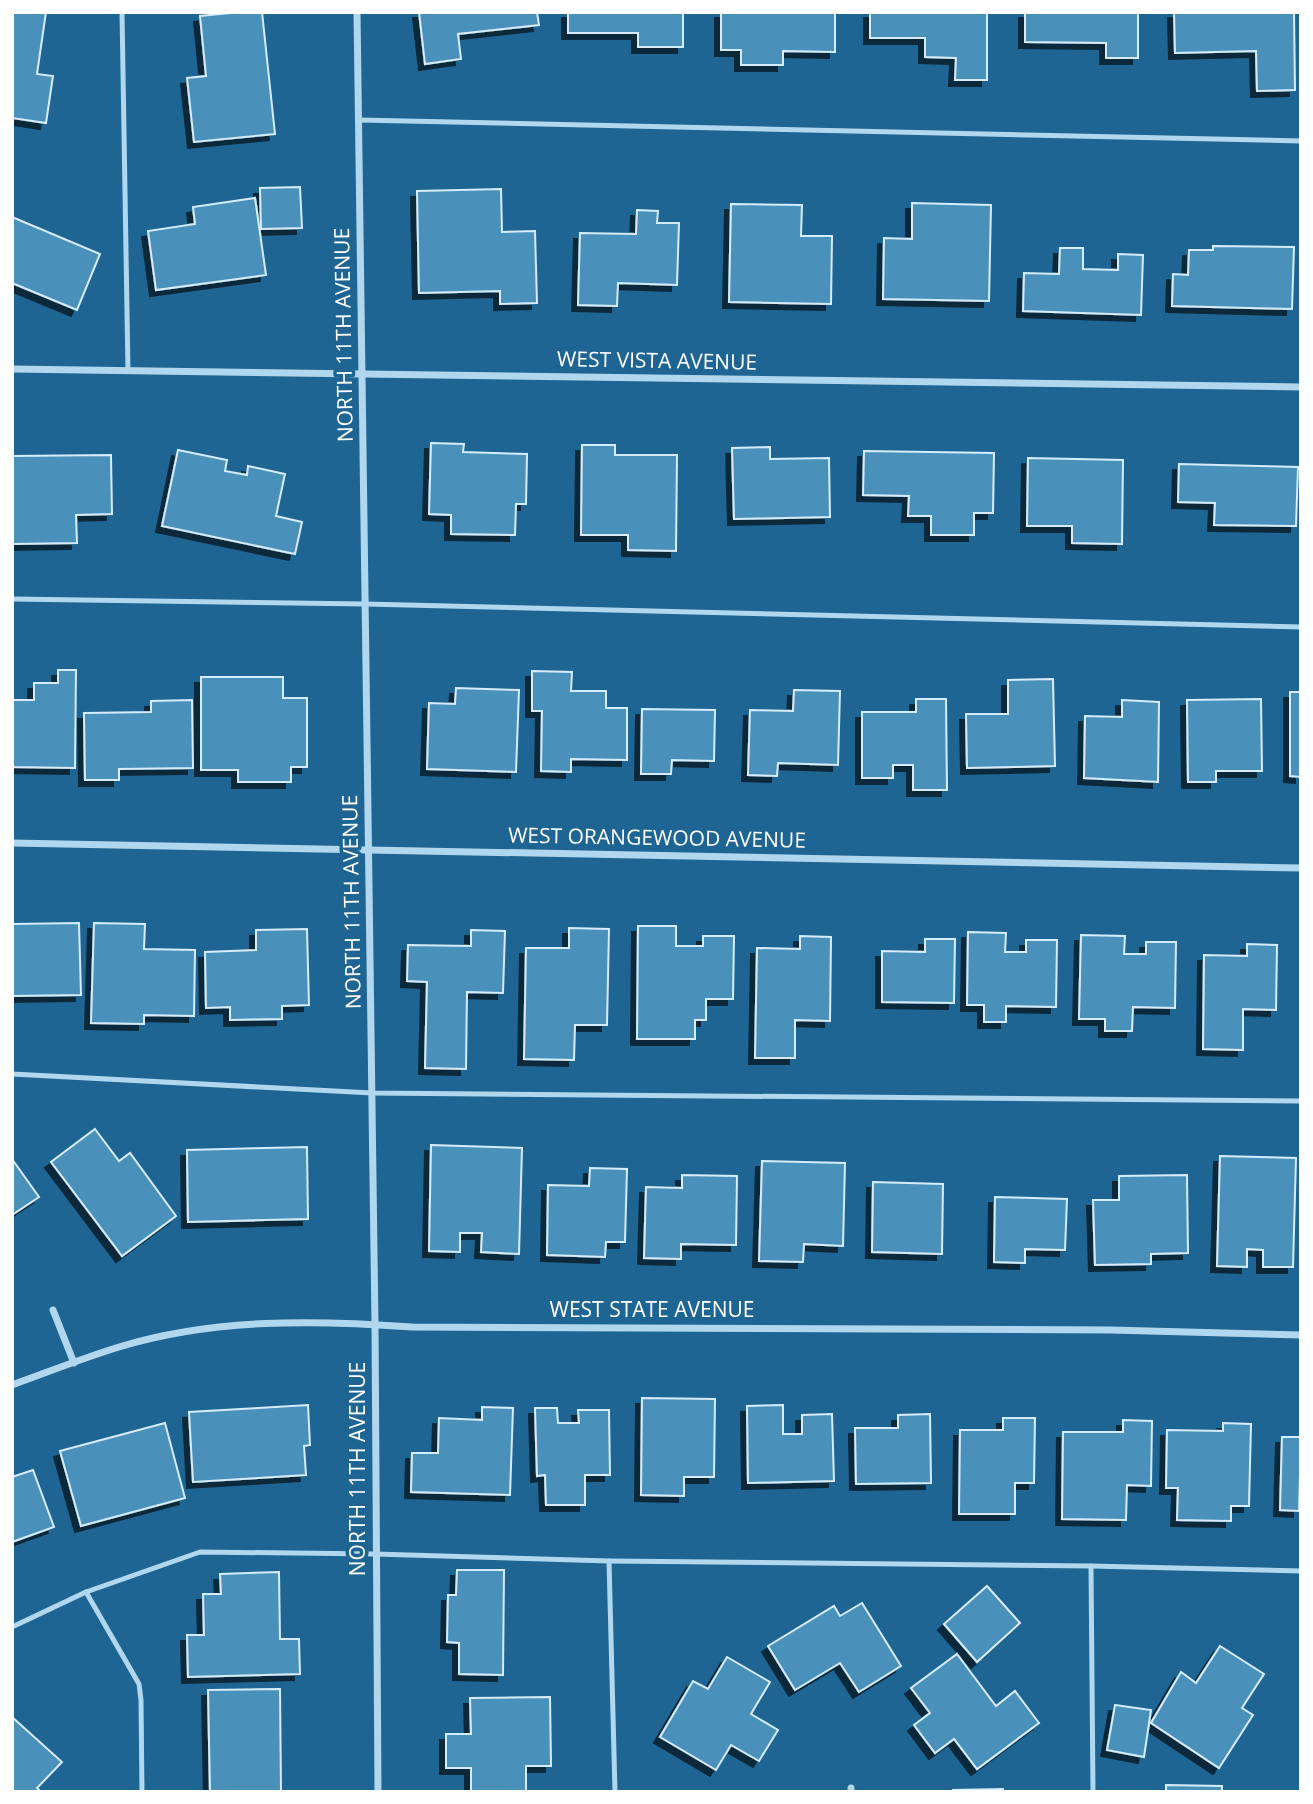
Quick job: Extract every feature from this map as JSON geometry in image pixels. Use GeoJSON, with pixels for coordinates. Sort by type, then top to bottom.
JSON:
{"type":"FeatureCollection","features":[{"type":"Feature","properties":{"kind":"street","name":"NORTH 11TH AVENUE"},"geometry":{"type":"LineString","coordinates":[[357,12],[375,1324],[378,1792]]}},
{"type":"Feature","properties":{"kind":"street","name":"WEST VISTA AVENUE"},"geometry":{"type":"LineString","coordinates":[[12,369],[1301,387]]}},
{"type":"Feature","properties":{"kind":"street","name":"WEST ORANGEWOOD AVENUE"},"geometry":{"type":"LineString","coordinates":[[12,843],[1301,867]]}},
{"type":"Feature","properties":{"kind":"street"},"geometry":{"type":"LineString","coordinates":[[53,1310],[74,1363]]}},
{"type":"Feature","properties":{"kind":"street","name":"WEST STATE AVENUE"},"geometry":{"type":"LineString","coordinates":[[12,1385],[120,1346],[172,1335],[255,1324],[337,1321],[426,1327],[1097,1330],[1301,1335]]}},
{"type":"Feature","properties":{"kind":"lane"},"geometry":{"type":"LineString","coordinates":[[122,12],[128,371]]}},
{"type":"Feature","properties":{"kind":"lane"},"geometry":{"type":"LineString","coordinates":[[359,120],[1301,141]]}},
{"type":"Feature","properties":{"kind":"lane"},"geometry":{"type":"LineString","coordinates":[[12,599],[365,604],[1301,627]]}},
{"type":"Feature","properties":{"kind":"lane"},"geometry":{"type":"LineString","coordinates":[[12,1074],[372,1093],[1301,1101]]}},
{"type":"Feature","properties":{"kind":"lane"},"geometry":{"type":"LineString","coordinates":[[12,1627],[86,1592],[200,1552],[1301,1571]]}},
{"type":"Feature","properties":{"kind":"lane"},"geometry":{"type":"LineString","coordinates":[[609,1561],[615,1792]]}},
{"type":"Feature","properties":{"kind":"lane"},"geometry":{"type":"LineString","coordinates":[[1090,1566],[1093,1792]]}},
{"type":"Feature","properties":{"kind":"lane"},"geometry":{"type":"LineString","coordinates":[[86,1592],[139,1684],[142,1792]]}},
{"type":"Feature","properties":{"kind":"building"},"geometry":{"type":"Polygon","coordinates":[[[12,12],[46,12],[37,74],[53,76],[46,123],[12,118],[12,12]]]}},
{"type":"Feature","properties":{"kind":"building"},"geometry":{"type":"Polygon","coordinates":[[[262,12],[275,134],[194,142],[187,78],[206,76],[200,16],[262,12]]]}},
{"type":"Feature","properties":{"kind":"building"},"geometry":{"type":"Polygon","coordinates":[[[419,12],[537,12],[539,25],[458,34],[461,59],[425,64],[419,12]]]}},
{"type":"Feature","properties":{"kind":"building"},"geometry":{"type":"Polygon","coordinates":[[[568,12],[683,12],[683,47],[638,47],[638,33],[568,33],[568,12]]]}},
{"type":"Feature","properties":{"kind":"building"},"geometry":{"type":"Polygon","coordinates":[[[721,12],[835,12],[835,52],[783,51],[783,65],[741,65],[741,50],[721,50],[721,12]]]}},
{"type":"Feature","properties":{"kind":"building"},"geometry":{"type":"Polygon","coordinates":[[[870,12],[987,12],[987,80],[955,80],[956,58],[925,57],[925,38],[870,38],[870,12]]]}},
{"type":"Feature","properties":{"kind":"building"},"geometry":{"type":"Polygon","coordinates":[[[1025,12],[1138,12],[1138,58],[1106,58],[1106,43],[1025,42],[1025,12]]]}},
{"type":"Feature","properties":{"kind":"building"},"geometry":{"type":"Polygon","coordinates":[[[1174,12],[1294,12],[1295,90],[1257,91],[1256,51],[1175,53],[1174,12]]]}},
{"type":"Feature","properties":{"kind":"building"},"geometry":{"type":"Polygon","coordinates":[[[300,187],[302,228],[261,229],[260,188],[300,187]]]}},
{"type":"Feature","properties":{"kind":"building"},"geometry":{"type":"Polygon","coordinates":[[[501,189],[502,232],[535,231],[537,303],[500,304],[500,291],[419,293],[417,191],[501,189]]]}},
{"type":"Feature","properties":{"kind":"building"},"geometry":{"type":"Polygon","coordinates":[[[255,198],[266,275],[156,290],[148,231],[195,224],[193,207],[255,198]]]}},
{"type":"Feature","properties":{"kind":"building"},"geometry":{"type":"Polygon","coordinates":[[[912,203],[991,205],[989,301],[883,299],[884,238],[912,239],[912,203]]]}},
{"type":"Feature","properties":{"kind":"building"},"geometry":{"type":"Polygon","coordinates":[[[731,204],[802,205],[801,236],[832,236],[831,304],[729,302],[731,204]]]}},
{"type":"Feature","properties":{"kind":"building"},"geometry":{"type":"Polygon","coordinates":[[[637,210],[658,211],[657,223],[679,223],[677,285],[618,283],[617,306],[578,305],[580,233],[636,234],[637,210]]]}},
{"type":"Feature","properties":{"kind":"building"},"geometry":{"type":"Polygon","coordinates":[[[12,217],[100,254],[77,310],[12,283],[12,217]]]}},
{"type":"Feature","properties":{"kind":"building"},"geometry":{"type":"Polygon","coordinates":[[[1213,246],[1294,247],[1292,309],[1172,306],[1173,274],[1188,275],[1189,250],[1213,250],[1213,246]]]}},
{"type":"Feature","properties":{"kind":"building"},"geometry":{"type":"Polygon","coordinates":[[[1060,248],[1083,248],[1083,269],[1118,270],[1118,254],[1143,255],[1141,315],[1023,311],[1024,273],[1059,274],[1060,248]]]}},
{"type":"Feature","properties":{"kind":"building"},"geometry":{"type":"Polygon","coordinates":[[[431,443],[464,444],[463,452],[527,454],[526,504],[516,504],[515,535],[451,534],[451,515],[429,514],[431,443]]]}},
{"type":"Feature","properties":{"kind":"building"},"geometry":{"type":"Polygon","coordinates":[[[582,445],[615,445],[615,455],[677,455],[676,551],[628,550],[628,535],[581,535],[582,445]]]}},
{"type":"Feature","properties":{"kind":"building"},"geometry":{"type":"Polygon","coordinates":[[[770,447],[770,459],[829,458],[830,517],[734,519],[732,448],[770,447]]]}},
{"type":"Feature","properties":{"kind":"building"},"geometry":{"type":"Polygon","coordinates":[[[178,450],[227,460],[225,471],[247,475],[248,466],[285,474],[276,516],[302,522],[295,554],[162,526],[178,450]]]}},
{"type":"Feature","properties":{"kind":"building"},"geometry":{"type":"Polygon","coordinates":[[[864,451],[994,453],[993,513],[974,513],[974,535],[931,535],[931,516],[908,516],[909,496],[863,495],[864,451]]]}},
{"type":"Feature","properties":{"kind":"building"},"geometry":{"type":"Polygon","coordinates":[[[111,455],[112,514],[76,515],[77,543],[12,544],[12,456],[111,455]]]}},
{"type":"Feature","properties":{"kind":"building"},"geometry":{"type":"Polygon","coordinates":[[[1028,458],[1123,460],[1122,544],[1072,543],[1072,526],[1027,526],[1028,458]]]}},
{"type":"Feature","properties":{"kind":"building"},"geometry":{"type":"Polygon","coordinates":[[[1179,464],[1298,467],[1296,526],[1214,525],[1215,503],[1178,502],[1179,464]]]}},
{"type":"Feature","properties":{"kind":"building"},"geometry":{"type":"Polygon","coordinates":[[[58,670],[76,670],[75,768],[12,767],[12,700],[34,700],[34,683],[58,683],[58,670]]]}},
{"type":"Feature","properties":{"kind":"building"},"geometry":{"type":"Polygon","coordinates":[[[532,671],[572,672],[571,691],[606,691],[606,708],[627,708],[627,760],[571,759],[571,772],[541,771],[542,711],[532,711],[532,671]]]}},
{"type":"Feature","properties":{"kind":"building"},"geometry":{"type":"Polygon","coordinates":[[[201,677],[283,677],[283,698],[307,698],[307,767],[291,767],[291,782],[238,782],[238,770],[201,770],[201,677]]]}},
{"type":"Feature","properties":{"kind":"building"},"geometry":{"type":"Polygon","coordinates":[[[1053,679],[1055,766],[967,768],[966,714],[1008,714],[1008,680],[1053,679]]]}},
{"type":"Feature","properties":{"kind":"building"},"geometry":{"type":"Polygon","coordinates":[[[456,688],[519,690],[516,772],[427,769],[429,703],[455,704],[456,688]]]}},
{"type":"Feature","properties":{"kind":"building"},"geometry":{"type":"Polygon","coordinates":[[[794,690],[840,691],[838,765],[778,763],[777,776],[748,775],[750,710],[793,711],[794,690]]]}},
{"type":"Feature","properties":{"kind":"building"},"geometry":{"type":"Polygon","coordinates":[[[1290,692],[1301,692],[1301,777],[1290,776],[1290,692]]]}},
{"type":"Feature","properties":{"kind":"building"},"geometry":{"type":"Polygon","coordinates":[[[916,699],[946,699],[947,790],[913,790],[913,765],[893,765],[893,778],[862,778],[862,712],[916,712],[916,699]]]}},
{"type":"Feature","properties":{"kind":"building"},"geometry":{"type":"Polygon","coordinates":[[[1261,699],[1262,771],[1216,771],[1216,782],[1188,782],[1187,700],[1261,699]]]}},
{"type":"Feature","properties":{"kind":"building"},"geometry":{"type":"Polygon","coordinates":[[[192,700],[193,768],[119,769],[119,780],[85,780],[84,713],[151,712],[151,701],[192,700]]]}},
{"type":"Feature","properties":{"kind":"building"},"geometry":{"type":"Polygon","coordinates":[[[1122,700],[1159,702],[1158,782],[1084,778],[1085,716],[1122,717],[1122,700]]]}},
{"type":"Feature","properties":{"kind":"building"},"geometry":{"type":"Polygon","coordinates":[[[642,709],[715,710],[714,761],[672,760],[671,774],[641,774],[642,709]]]}},
{"type":"Feature","properties":{"kind":"building"},"geometry":{"type":"Polygon","coordinates":[[[79,923],[81,995],[12,996],[12,924],[79,923]]]}},
{"type":"Feature","properties":{"kind":"building"},"geometry":{"type":"Polygon","coordinates":[[[94,923],[145,924],[144,949],[195,950],[194,1016],[144,1015],[144,1024],[91,1023],[94,923]]]}},
{"type":"Feature","properties":{"kind":"building"},"geometry":{"type":"Polygon","coordinates":[[[638,926],[676,926],[676,946],[703,946],[703,936],[734,936],[733,999],[706,999],[706,1020],[695,1020],[695,1039],[637,1039],[638,926]]]}},
{"type":"Feature","properties":{"kind":"building"},"geometry":{"type":"Polygon","coordinates":[[[569,928],[609,929],[607,1025],[575,1025],[574,1060],[524,1059],[526,948],[569,948],[569,928]]]}},
{"type":"Feature","properties":{"kind":"building"},"geometry":{"type":"Polygon","coordinates":[[[307,929],[309,1005],[282,1006],[282,1019],[230,1020],[230,1007],[206,1008],[205,952],[256,950],[256,930],[307,929]]]}},
{"type":"Feature","properties":{"kind":"building"},"geometry":{"type":"Polygon","coordinates":[[[471,930],[505,931],[503,993],[467,992],[466,1069],[425,1068],[427,982],[407,981],[408,945],[471,946],[471,930]]]}},
{"type":"Feature","properties":{"kind":"building"},"geometry":{"type":"Polygon","coordinates":[[[968,932],[1006,933],[1005,952],[1026,952],[1026,940],[1057,940],[1056,1007],[1006,1006],[1006,1022],[984,1022],[984,1005],[967,1005],[968,932]]]}},
{"type":"Feature","properties":{"kind":"building"},"geometry":{"type":"Polygon","coordinates":[[[1081,935],[1125,936],[1124,954],[1146,954],[1146,942],[1176,942],[1175,1008],[1133,1007],[1132,1031],[1105,1031],[1105,1019],[1079,1019],[1081,935]]]}},
{"type":"Feature","properties":{"kind":"building"},"geometry":{"type":"Polygon","coordinates":[[[800,936],[831,937],[830,1021],[795,1020],[795,1058],[755,1058],[757,948],[800,949],[800,936]]]}},
{"type":"Feature","properties":{"kind":"building"},"geometry":{"type":"Polygon","coordinates":[[[925,939],[955,939],[954,1003],[882,1002],[882,951],[925,952],[925,939]]]}},
{"type":"Feature","properties":{"kind":"building"},"geometry":{"type":"Polygon","coordinates":[[[1247,944],[1277,945],[1276,1010],[1243,1009],[1243,1050],[1203,1049],[1204,955],[1247,956],[1247,944]]]}},
{"type":"Feature","properties":{"kind":"building"},"geometry":{"type":"Polygon","coordinates":[[[95,1129],[119,1161],[130,1153],[176,1216],[122,1256],[51,1162],[95,1129]]]}},
{"type":"Feature","properties":{"kind":"building"},"geometry":{"type":"Polygon","coordinates":[[[431,1145],[522,1148],[519,1254],[481,1252],[482,1233],[460,1233],[460,1252],[429,1251],[431,1145]]]}},
{"type":"Feature","properties":{"kind":"building"},"geometry":{"type":"Polygon","coordinates":[[[307,1147],[308,1219],[188,1222],[187,1150],[307,1147]]]}},
{"type":"Feature","properties":{"kind":"building"},"geometry":{"type":"Polygon","coordinates":[[[1220,1156],[1296,1158],[1293,1267],[1263,1267],[1263,1250],[1247,1249],[1247,1267],[1217,1266],[1220,1156]]]}},
{"type":"Feature","properties":{"kind":"building"},"geometry":{"type":"Polygon","coordinates":[[[12,1159],[39,1197],[12,1215],[12,1159]]]}},
{"type":"Feature","properties":{"kind":"building"},"geometry":{"type":"Polygon","coordinates":[[[762,1161],[845,1163],[843,1246],[804,1244],[803,1262],[759,1261],[762,1161]]]}},
{"type":"Feature","properties":{"kind":"building"},"geometry":{"type":"Polygon","coordinates":[[[590,1168],[627,1169],[625,1242],[606,1242],[605,1257],[547,1255],[548,1185],[589,1186],[590,1168]]]}},
{"type":"Feature","properties":{"kind":"building"},"geometry":{"type":"Polygon","coordinates":[[[682,1175],[737,1176],[736,1245],[681,1244],[681,1259],[644,1258],[646,1187],[682,1188],[682,1175]]]}},
{"type":"Feature","properties":{"kind":"building"},"geometry":{"type":"Polygon","coordinates":[[[1187,1175],[1188,1253],[1151,1254],[1151,1264],[1095,1265],[1093,1200],[1119,1200],[1119,1176],[1187,1175]]]}},
{"type":"Feature","properties":{"kind":"building"},"geometry":{"type":"Polygon","coordinates":[[[873,1182],[943,1184],[942,1254],[872,1252],[873,1182]]]}},
{"type":"Feature","properties":{"kind":"building"},"geometry":{"type":"Polygon","coordinates":[[[995,1197],[1067,1199],[1065,1250],[1025,1249],[1025,1263],[994,1262],[995,1197]]]}},
{"type":"Feature","properties":{"kind":"building"},"geometry":{"type":"Polygon","coordinates":[[[642,1398],[715,1399],[714,1477],[684,1477],[684,1496],[641,1495],[642,1398]]]}},
{"type":"Feature","properties":{"kind":"building"},"geometry":{"type":"Polygon","coordinates":[[[308,1405],[310,1445],[304,1446],[306,1475],[193,1482],[189,1412],[308,1405]]]}},
{"type":"Feature","properties":{"kind":"building"},"geometry":{"type":"Polygon","coordinates":[[[783,1405],[783,1434],[802,1434],[802,1415],[832,1414],[834,1481],[748,1483],[747,1406],[783,1405]]]}},
{"type":"Feature","properties":{"kind":"building"},"geometry":{"type":"Polygon","coordinates":[[[482,1407],[513,1408],[510,1495],[411,1492],[412,1453],[438,1453],[439,1418],[482,1420],[482,1407]]]}},
{"type":"Feature","properties":{"kind":"building"},"geometry":{"type":"Polygon","coordinates":[[[535,1408],[557,1408],[558,1423],[579,1423],[578,1410],[609,1410],[610,1475],[585,1475],[585,1505],[546,1505],[545,1475],[537,1476],[535,1408]]]}},
{"type":"Feature","properties":{"kind":"building"},"geometry":{"type":"Polygon","coordinates":[[[930,1414],[931,1483],[856,1484],[855,1428],[898,1428],[898,1415],[930,1414]]]}},
{"type":"Feature","properties":{"kind":"building"},"geometry":{"type":"Polygon","coordinates":[[[1003,1418],[1035,1418],[1034,1483],[1015,1483],[1015,1514],[959,1514],[960,1430],[1003,1430],[1003,1418]]]}},
{"type":"Feature","properties":{"kind":"building"},"geometry":{"type":"Polygon","coordinates":[[[1123,1420],[1152,1421],[1151,1486],[1127,1485],[1126,1520],[1062,1519],[1063,1432],[1123,1432],[1123,1420]]]}},
{"type":"Feature","properties":{"kind":"building"},"geometry":{"type":"Polygon","coordinates":[[[165,1423],[185,1498],[81,1526],[60,1451],[165,1423]]]}},
{"type":"Feature","properties":{"kind":"building"},"geometry":{"type":"Polygon","coordinates":[[[1223,1423],[1251,1424],[1249,1506],[1231,1506],[1231,1521],[1177,1520],[1178,1488],[1166,1488],[1167,1430],[1223,1431],[1223,1423]]]}},
{"type":"Feature","properties":{"kind":"building"},"geometry":{"type":"Polygon","coordinates":[[[1282,1437],[1301,1437],[1299,1511],[1280,1510],[1282,1437]]]}},
{"type":"Feature","properties":{"kind":"building"},"geometry":{"type":"Polygon","coordinates":[[[33,1470],[54,1527],[12,1542],[12,1477],[33,1470]]]}},
{"type":"Feature","properties":{"kind":"building"},"geometry":{"type":"Polygon","coordinates":[[[457,1570],[504,1570],[503,1675],[459,1674],[459,1643],[447,1642],[448,1595],[456,1595],[457,1570]]]}},
{"type":"Feature","properties":{"kind":"building"},"geometry":{"type":"Polygon","coordinates":[[[279,1572],[280,1639],[299,1639],[300,1674],[188,1677],[187,1635],[204,1635],[203,1594],[221,1594],[220,1574],[279,1572]]]}},
{"type":"Feature","properties":{"kind":"building"},"geometry":{"type":"Polygon","coordinates":[[[987,1586],[1020,1623],[977,1662],[944,1624],[987,1586]]]}},
{"type":"Feature","properties":{"kind":"building"},"geometry":{"type":"Polygon","coordinates":[[[862,1603],[901,1666],[859,1692],[840,1663],[795,1690],[768,1646],[834,1606],[840,1616],[862,1603]]]}},
{"type":"Feature","properties":{"kind":"building"},"geometry":{"type":"Polygon","coordinates":[[[1220,1646],[1264,1674],[1242,1708],[1253,1715],[1219,1768],[1151,1723],[1181,1672],[1196,1683],[1220,1646]]]}},
{"type":"Feature","properties":{"kind":"building"},"geometry":{"type":"Polygon","coordinates":[[[957,1654],[996,1706],[1015,1691],[1039,1723],[977,1769],[954,1739],[935,1753],[914,1725],[930,1713],[911,1688],[957,1654]]]}},
{"type":"Feature","properties":{"kind":"building"},"geometry":{"type":"Polygon","coordinates":[[[727,1657],[770,1682],[751,1714],[778,1730],[759,1761],[731,1745],[716,1770],[660,1737],[693,1681],[708,1689],[727,1657]]]}},
{"type":"Feature","properties":{"kind":"building"},"geometry":{"type":"Polygon","coordinates":[[[280,1689],[281,1792],[210,1792],[208,1690],[280,1689]]]}},
{"type":"Feature","properties":{"kind":"building"},"geometry":{"type":"Polygon","coordinates":[[[550,1697],[551,1766],[526,1766],[526,1792],[471,1792],[471,1768],[446,1768],[446,1734],[471,1734],[470,1698],[550,1697]]]}},
{"type":"Feature","properties":{"kind":"building"},"geometry":{"type":"Polygon","coordinates":[[[1115,1705],[1151,1710],[1144,1757],[1107,1750],[1115,1705]]]}},
{"type":"Feature","properties":{"kind":"building"},"geometry":{"type":"Polygon","coordinates":[[[12,1717],[62,1762],[37,1788],[41,1792],[12,1792],[12,1717]]]}},
{"type":"Feature","properties":{"kind":"building"},"geometry":{"type":"Polygon","coordinates":[[[1166,1785],[1222,1786],[1222,1792],[1166,1792],[1166,1785]]]}},
{"type":"Feature","properties":{"kind":"building"},"geometry":{"type":"Polygon","coordinates":[[[1003,1789],[1003,1792],[953,1792],[953,1790],[1003,1789]]]}}]}
